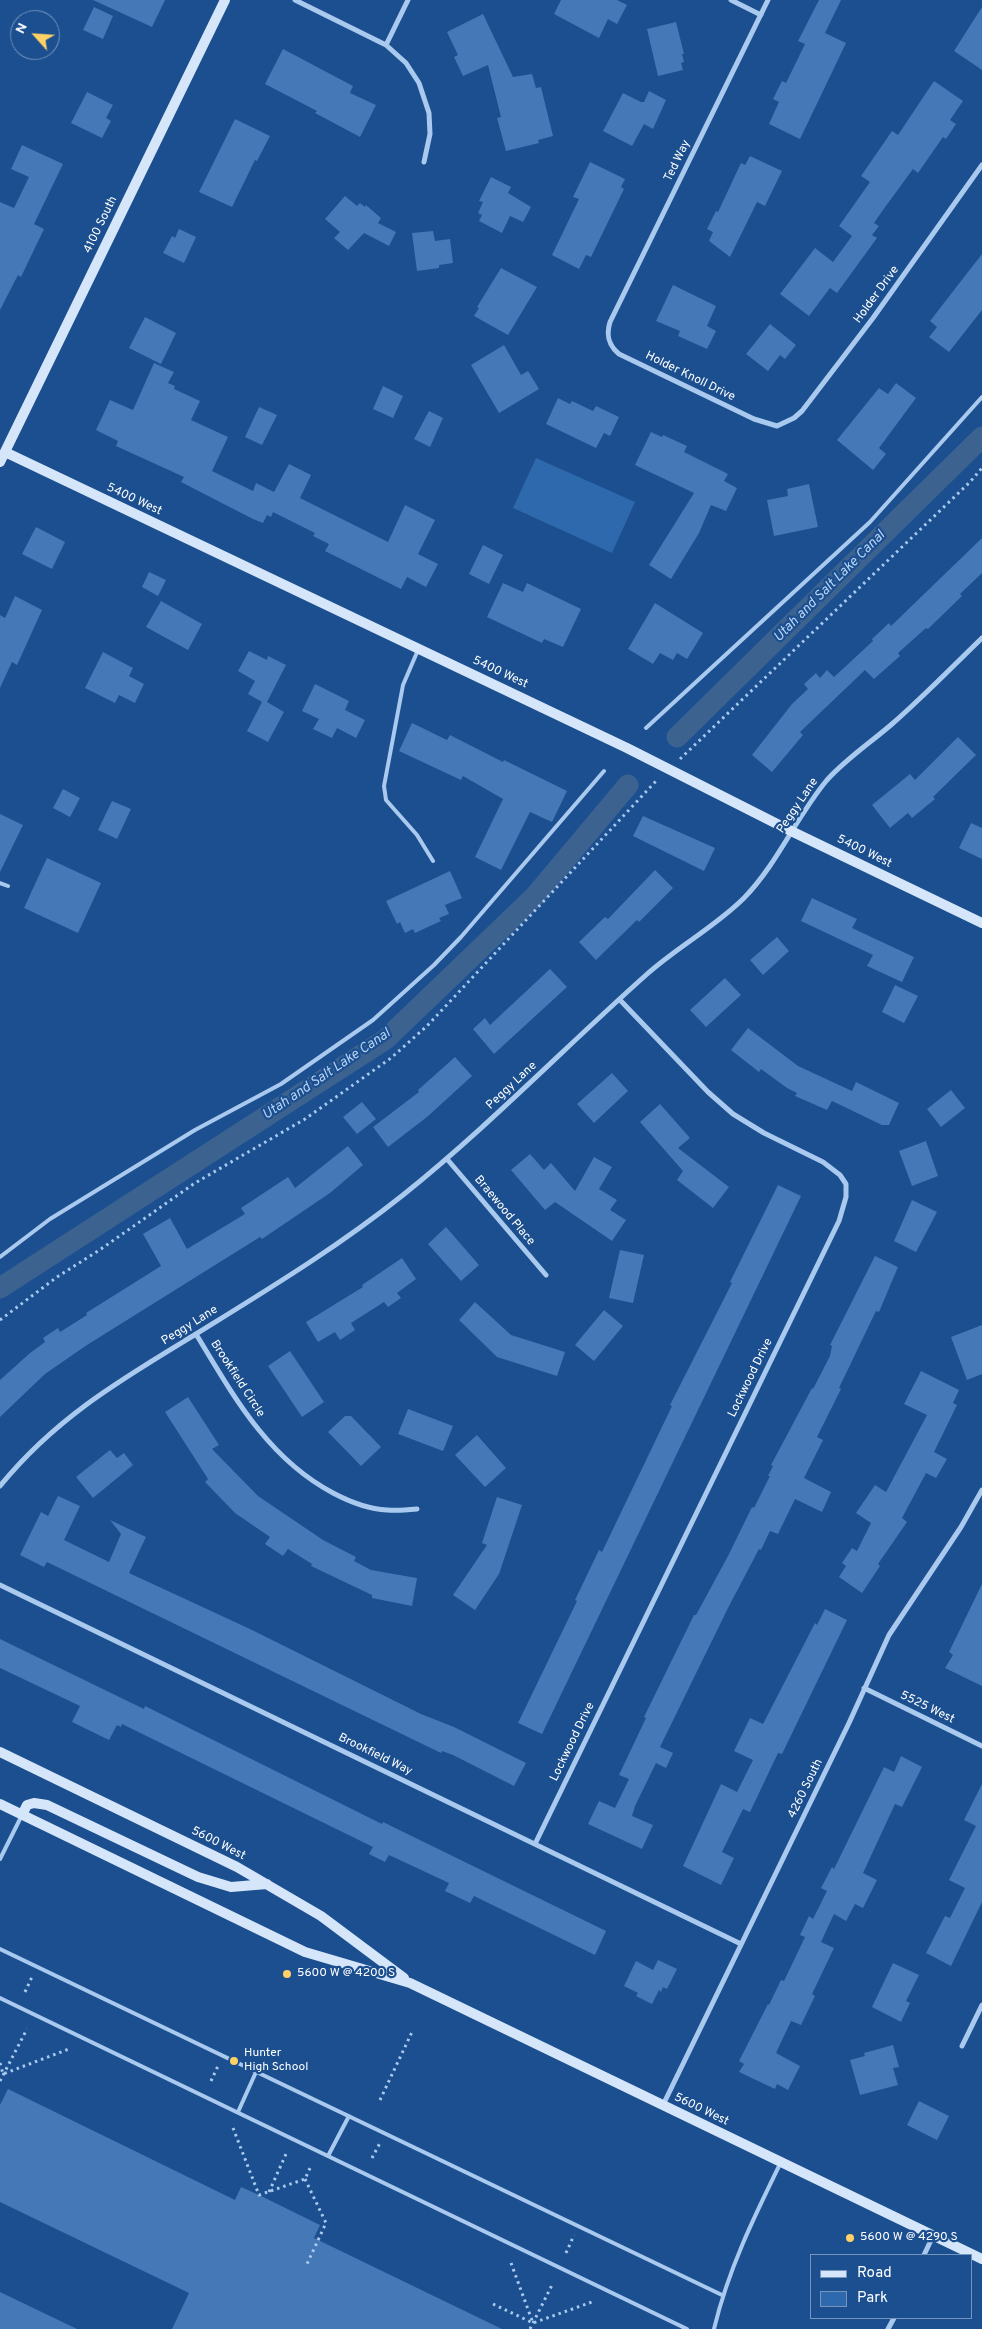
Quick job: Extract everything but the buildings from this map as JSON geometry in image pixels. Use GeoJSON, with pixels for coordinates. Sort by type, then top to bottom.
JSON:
{"type":"FeatureCollection","features":[{"type":"Feature","properties":{"kind":"main road","name":"4100 South"},"geometry":{"type":"LineString","coordinates":[[2,457],[225,0]]}},
{"type":"Feature","properties":{"kind":"main road","name":"5400 West"},"geometry":{"type":"LineString","coordinates":[[2,457],[419,648],[982,923]]}},
{"type":"Feature","properties":{"kind":"main road","name":"5600 West"},"geometry":{"type":"LineString","coordinates":[[0,1752],[207,1851],[268,1884],[321,1916],[410,1983]]}},
{"type":"Feature","properties":{"kind":"main road"},"geometry":{"type":"LineString","coordinates":[[22,1815],[27,1805],[34,1803],[46,1805],[198,1877],[231,1887],[268,1884]]}},
{"type":"Feature","properties":{"kind":"main road","name":"5600 West"},"geometry":{"type":"LineString","coordinates":[[0,1804],[305,1952],[410,1983],[970,2254]]}},
{"type":"Feature","properties":{"kind":"street"},"geometry":{"type":"LineString","coordinates":[[295,0],[386,45],[400,56],[413,72],[430,113],[430,134],[424,162]]}},
{"type":"Feature","properties":{"kind":"street"},"geometry":{"type":"LineString","coordinates":[[386,45],[408,0]]}},
{"type":"Feature","properties":{"kind":"street"},"geometry":{"type":"LineString","coordinates":[[731,0],[761,15]]}},
{"type":"Feature","properties":{"kind":"street","name":"Ted Way"},"geometry":{"type":"LineString","coordinates":[[607,332],[768,0]]}},
{"type":"Feature","properties":{"kind":"street","name":"Holder Drive"},"geometry":{"type":"LineString","coordinates":[[777,426],[794,418],[802,411],[873,318],[982,165]]}},
{"type":"Feature","properties":{"kind":"street","name":"Holder Knoll Drive"},"geometry":{"type":"LineString","coordinates":[[607,332],[610,344],[619,354],[754,419],[777,426]]}},
{"type":"Feature","properties":{"kind":"street","name":"Peggy Lane"},"geometry":{"type":"LineString","coordinates":[[0,1486],[22,1460],[67,1418],[117,1382],[321,1255],[384,1210],[447,1159],[660,962],[738,903],[768,870],[813,798],[841,765],[894,722],[982,638]]}},
{"type":"Feature","properties":{"kind":"street","name":"Lockwood Drive"},"geometry":{"type":"LineString","coordinates":[[535,1844],[839,1222],[846,1197],[846,1184],[833,1168],[764,1133],[734,1114],[708,1092],[620,1000]]}},
{"type":"Feature","properties":{"kind":"street","name":"Braewood Place"},"geometry":{"type":"LineString","coordinates":[[447,1159],[546,1275]]}},
{"type":"Feature","properties":{"kind":"street","name":"Brookfield Circle"},"geometry":{"type":"LineString","coordinates":[[196,1334],[240,1406],[258,1430],[292,1465],[325,1489],[362,1506],[387,1510],[417,1510]]}},
{"type":"Feature","properties":{"kind":"street","name":"4260 South"},"geometry":{"type":"LineString","coordinates":[[663,2105],[742,1944],[877,1657],[900,1614],[961,1527],[982,1490]]}},
{"type":"Feature","properties":{"kind":"street","name":"Brookfield Way"},"geometry":{"type":"LineString","coordinates":[[0,1585],[742,1944]]}},
{"type":"Feature","properties":{"kind":"street","name":"5525 West"},"geometry":{"type":"LineString","coordinates":[[864,1688],[982,1746]]}},
{"type":"Feature","properties":{"kind":"street"},"geometry":{"type":"LineString","coordinates":[[962,2046],[982,2005]]}},
{"type":"Feature","properties":{"kind":"street"},"geometry":{"type":"LineString","coordinates":[[924,2254],[933,2236]]}},
{"type":"Feature","properties":{"kind":"lane"},"geometry":{"type":"LineString","coordinates":[[646,728],[870,522],[982,397]]}},
{"type":"Feature","properties":{"kind":"lane"},"geometry":{"type":"LineString","coordinates":[[419,648],[403,685],[384,786],[386,800],[417,835],[433,861]]}},
{"type":"Feature","properties":{"kind":"lane"},"geometry":{"type":"LineString","coordinates":[[0,1257],[50,1219],[195,1130],[281,1084],[373,1020],[434,965],[604,771]]}},
{"type":"Feature","properties":{"kind":"lane"},"geometry":{"type":"LineString","coordinates":[[0,883],[8,886]]}},
{"type":"Feature","properties":{"kind":"lane"},"geometry":{"type":"LineString","coordinates":[[0,1859],[22,1815]]}},
{"type":"Feature","properties":{"kind":"lane"},"geometry":{"type":"LineString","coordinates":[[0,1949],[722,2295]]}},
{"type":"Feature","properties":{"kind":"lane"},"geometry":{"type":"LineString","coordinates":[[0,1998],[687,2329]]}},
{"type":"Feature","properties":{"kind":"lane"},"geometry":{"type":"LineString","coordinates":[[238,2112],[256,2072]]}},
{"type":"Feature","properties":{"kind":"lane"},"geometry":{"type":"LineString","coordinates":[[328,2156],[349,2116]]}},
{"type":"Feature","properties":{"kind":"lane"},"geometry":{"type":"LineString","coordinates":[[714,2329],[722,2295],[752,2220],[781,2162]]}},
{"type":"Feature","properties":{"kind":"path"},"geometry":{"type":"LineString","coordinates":[[683,756],[970,482],[982,468]]}},
{"type":"Feature","properties":{"kind":"path"},"geometry":{"type":"LineString","coordinates":[[0,1320],[57,1277],[101,1249],[195,1183],[305,1119],[391,1058],[427,1026],[650,788]]}},
{"type":"Feature","properties":{"kind":"path"},"geometry":{"type":"LineString","coordinates":[[24,1992],[37,1967]]}},
{"type":"Feature","properties":{"kind":"path"},"geometry":{"type":"LineString","coordinates":[[0,2081],[2,2073],[28,2029]]}},
{"type":"Feature","properties":{"kind":"path"},"geometry":{"type":"LineString","coordinates":[[380,2100],[412,2032]]}},
{"type":"Feature","properties":{"kind":"path"},"geometry":{"type":"LineString","coordinates":[[2,2073],[69,2049]]}},
{"type":"Feature","properties":{"kind":"path"},"geometry":{"type":"LineString","coordinates":[[211,2081],[224,2057]]}},
{"type":"Feature","properties":{"kind":"path"},"geometry":{"type":"LineString","coordinates":[[0,2063],[2,2073]]}},
{"type":"Feature","properties":{"kind":"path"},"geometry":{"type":"LineString","coordinates":[[233,2128],[260,2195],[305,2179],[311,2166]]}},
{"type":"Feature","properties":{"kind":"path"},"geometry":{"type":"LineString","coordinates":[[372,2158],[384,2134]]}},
{"type":"Feature","properties":{"kind":"path"},"geometry":{"type":"LineString","coordinates":[[269,2192],[286,2154]]}},
{"type":"Feature","properties":{"kind":"path"},"geometry":{"type":"LineString","coordinates":[[305,2179],[326,2223],[307,2264]]}},
{"type":"Feature","properties":{"kind":"path"},"geometry":{"type":"LineString","coordinates":[[566,2253],[579,2227]]}},
{"type":"Feature","properties":{"kind":"path"},"geometry":{"type":"LineString","coordinates":[[511,2263],[534,2323]]}},
{"type":"Feature","properties":{"kind":"path"},"geometry":{"type":"LineString","coordinates":[[530,2329],[553,2283]]}},
{"type":"Feature","properties":{"kind":"path"},"geometry":{"type":"LineString","coordinates":[[493,2304],[534,2323],[592,2302]]}},
{"type":"Feature","properties":{"kind":"green space"},"geometry":{"type":"Polygon","coordinates":[[[536,458],[635,502],[612,553],[513,508],[536,458]]]}},
{"type":"Feature","properties":{"kind":"waterway","name":"Utah and Salt Lake Canal"},"geometry":{"type":"LineString","coordinates":[[677,737],[982,437]]}},
{"type":"Feature","properties":{"kind":"waterway","name":"Utah and Salt Lake Canal"},"geometry":{"type":"LineString","coordinates":[[0,1288],[386,1039],[535,896],[628,785]]}},
{"type":"Feature","properties":{"kind":"place","name":"5600 W @ 4200 S"},"geometry":{"type":"Point","coordinates":[287,1974]}},
{"type":"Feature","properties":{"kind":"place","name":"Hunter High School"},"geometry":{"type":"Point","coordinates":[234,2061]}},
{"type":"Feature","properties":{"kind":"place","name":"5600 W @ 4290 S"},"geometry":{"type":"Point","coordinates":[850,2238]}}]}
